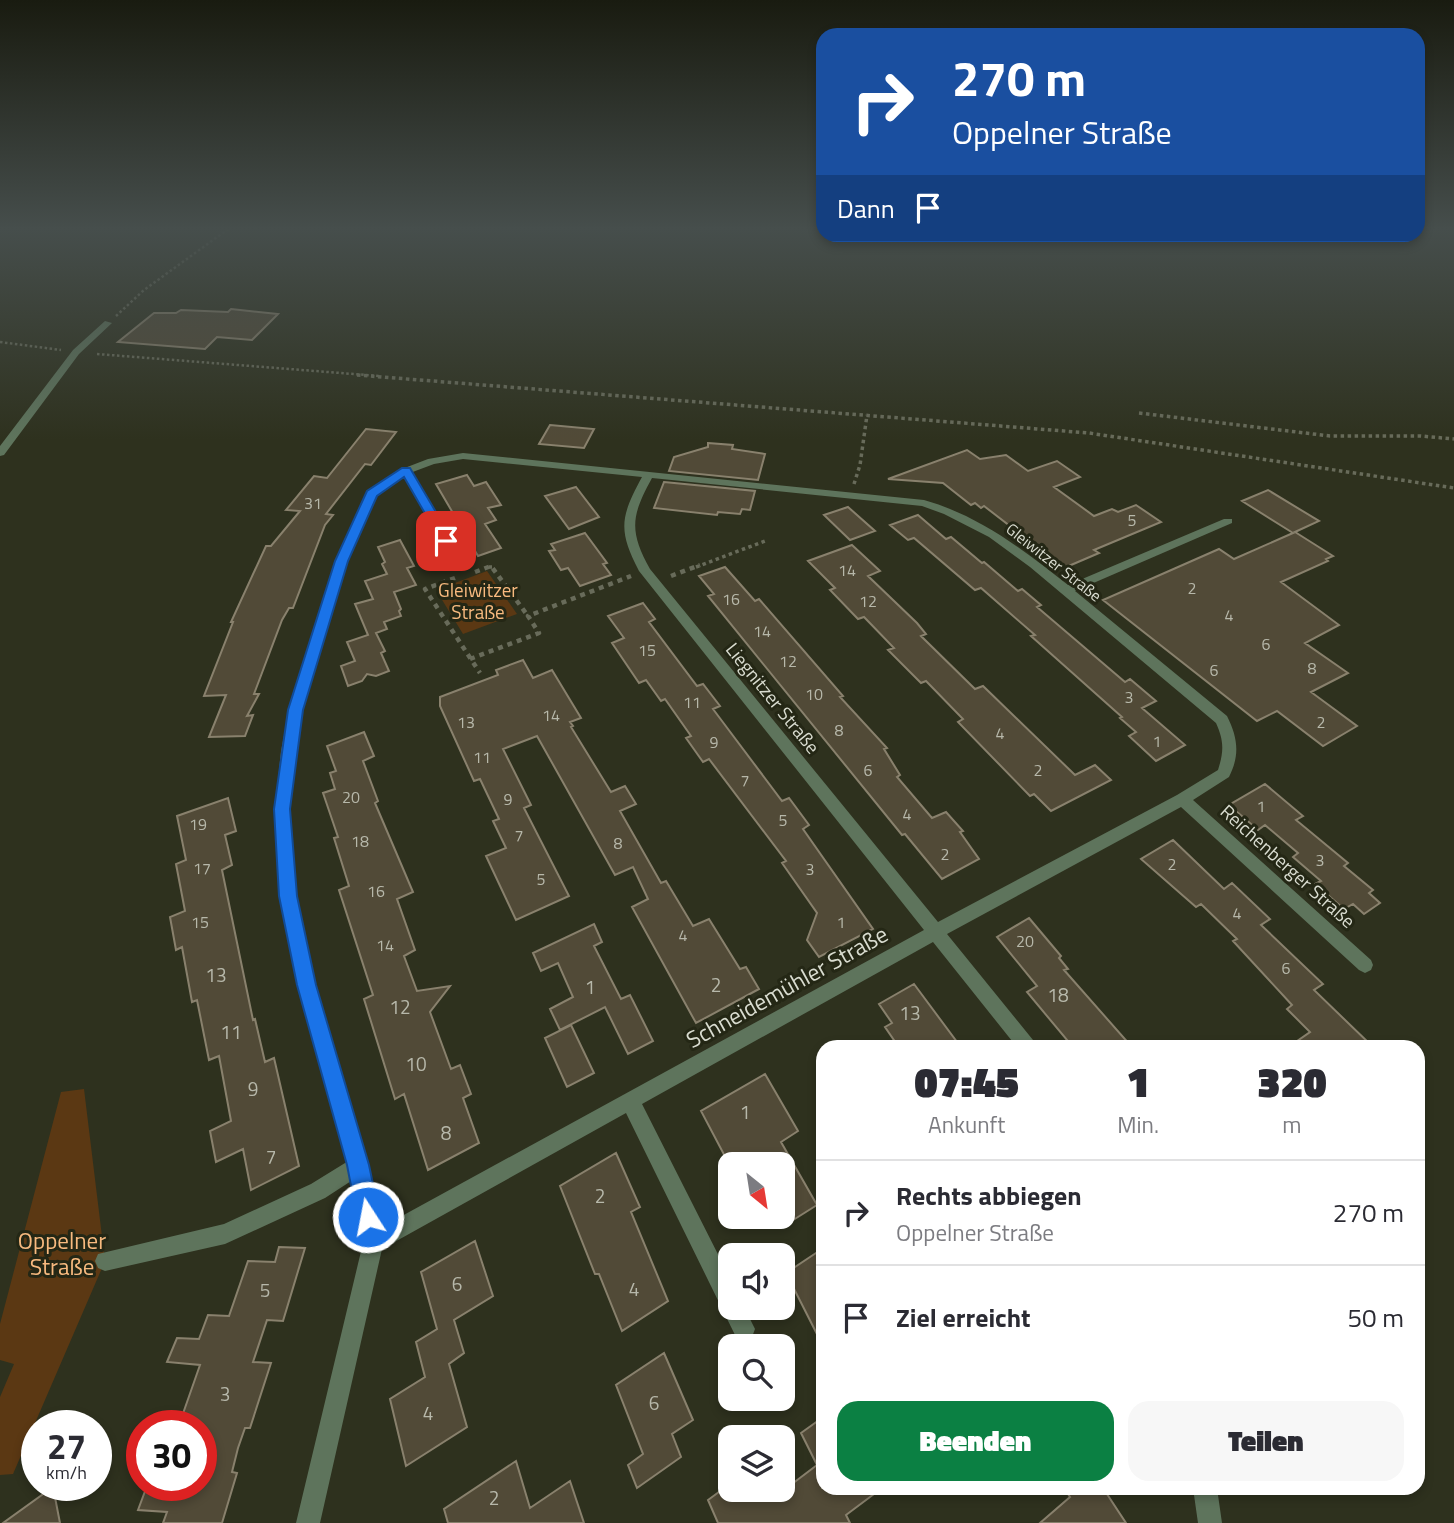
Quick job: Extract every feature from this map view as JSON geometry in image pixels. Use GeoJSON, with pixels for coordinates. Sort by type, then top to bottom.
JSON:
{"type":"FeatureCollection","features":[{"type":"Feature","properties":{"kind":"street"},"geometry":{"type":"LineString","coordinates":[[0,453],[76,352],[108,323]]}},
{"type":"Feature","properties":{"kind":"street","name":"Gleiwitzer Straße"},"geometry":{"type":"LineString","coordinates":[[406,471],[432,461],[463,456],[850,494],[924,503],[954,513],[1000,539],[1066,590],[1222,720],[1231,751],[1224,773]]}},
{"type":"Feature","properties":{"kind":"street"},"geometry":{"type":"LineString","coordinates":[[309,1523],[373,1243],[358,1165],[314,1010],[288,896],[282,809],[296,710],[342,561],[372,494],[406,471],[460,564]]}},
{"type":"Feature","properties":{"kind":"street","name":"Liegnitzer Straße"},"geometry":{"type":"LineString","coordinates":[[648,476],[632,505],[627,533],[645,571],[1022,1040]]}},
{"type":"Feature","properties":{"kind":"street"},"geometry":{"type":"LineString","coordinates":[[1066,590],[1228,521]]}},
{"type":"Feature","properties":{"kind":"street","name":"Schneidemühler Straße"},"geometry":{"type":"LineString","coordinates":[[373,1243],[935,932],[1182,799],[1224,773]]}},
{"type":"Feature","properties":{"kind":"street","name":"Reichenberger Straße"},"geometry":{"type":"LineString","coordinates":[[1182,799],[1365,965]]}},
{"type":"Feature","properties":{"kind":"street"},"geometry":{"type":"LineString","coordinates":[[631,1102],[718,1277]]}},
{"type":"Feature","properties":{"kind":"street"},"geometry":{"type":"LineString","coordinates":[[105,1261],[225,1234],[318,1191],[358,1165]]}},
{"type":"Feature","properties":{"kind":"street"},"geometry":{"type":"LineString","coordinates":[[740,1320],[744,1329]]}},
{"type":"Feature","properties":{"kind":"street"},"geometry":{"type":"LineString","coordinates":[[1206,1495],[1210,1523]]}},
{"type":"Feature","properties":{"kind":"path"},"geometry":{"type":"LineString","coordinates":[[108,323],[135,298]]}},
{"type":"Feature","properties":{"kind":"path"},"geometry":{"type":"LineString","coordinates":[[0,342],[76,352],[1089,433],[1454,488]]}},
{"type":"Feature","properties":{"kind":"path"},"geometry":{"type":"LineString","coordinates":[[1139,414],[1330,436],[1421,436],[1454,439]]}},
{"type":"Feature","properties":{"kind":"path"},"geometry":{"type":"LineString","coordinates":[[850,494],[860,465],[867,415]]}},
{"type":"Feature","properties":{"kind":"path"},"geometry":{"type":"LineString","coordinates":[[656,582],[765,541]]}},
{"type":"Feature","properties":{"kind":"path"},"geometry":{"type":"LineString","coordinates":[[460,564],[467,574]]}},
{"type":"Feature","properties":{"kind":"path"},"geometry":{"type":"LineString","coordinates":[[470,659],[539,633],[491,566],[425,589],[470,659],[480,673]]}},
{"type":"Feature","properties":{"kind":"path"},"geometry":{"type":"LineString","coordinates":[[528,616],[645,571]]}},
{"type":"Feature","properties":{"kind":"green space","name":"Gleiwitzer Straße"},"geometry":{"type":"Polygon","coordinates":[[[487,571],[517,614],[463,634],[436,590],[487,571]]]}},
{"type":"Feature","properties":{"kind":"green space","name":"Oppelner Straße"},"geometry":{"type":"Polygon","coordinates":[[[84,1089],[105,1261],[41,1410],[21,1410],[21,1455],[13,1474],[0,1475],[0,1397],[14,1364],[0,1360],[0,1324],[61,1092],[84,1089]]]}},
{"type":"Feature","properties":{"kind":"building"},"geometry":{"type":"Polygon","coordinates":[[[231,309],[278,314],[252,340],[217,337],[205,349],[118,342],[154,313],[176,313],[181,310],[228,312],[231,309]]]}},
{"type":"Feature","properties":{"kind":"building"},"geometry":{"type":"Polygon","coordinates":[[[550,425],[594,429],[584,448],[539,444],[550,425]]]}},
{"type":"Feature","properties":{"kind":"building"},"geometry":{"type":"Polygon","coordinates":[[[366,429],[396,432],[371,465],[365,464],[326,514],[333,515],[325,525],[293,608],[289,608],[282,620],[254,694],[259,694],[247,716],[253,715],[245,736],[209,737],[226,695],[204,696],[231,622],[266,546],[271,546],[300,511],[286,510],[314,476],[327,478],[366,429]]]}},
{"type":"Feature","properties":{"kind":"building"},"geometry":{"type":"Polygon","coordinates":[[[708,443],[733,445],[732,449],[765,454],[758,480],[669,471],[674,457],[708,447],[708,443]]]}},
{"type":"Feature","properties":{"kind":"building"},"geometry":{"type":"Polygon","coordinates":[[[967,450],[980,459],[1006,455],[1028,471],[1057,461],[1080,477],[1054,487],[1094,516],[1112,509],[1118,512],[1136,505],[1161,522],[1094,550],[1099,553],[1064,568],[984,506],[981,508],[975,503],[971,505],[943,483],[888,479],[967,450]]]}},
{"type":"Feature","properties":{"kind":"building"},"geometry":{"type":"Polygon","coordinates":[[[467,475],[474,486],[486,482],[501,505],[488,508],[496,520],[485,524],[501,548],[478,556],[436,484],[467,475]]]}},
{"type":"Feature","properties":{"kind":"building"},"geometry":{"type":"Polygon","coordinates":[[[664,482],[755,491],[750,510],[742,509],[740,514],[718,512],[717,515],[654,508],[664,482]]]}},
{"type":"Feature","properties":{"kind":"building"},"geometry":{"type":"Polygon","coordinates":[[[576,487],[599,517],[569,529],[545,496],[576,487]]]}},
{"type":"Feature","properties":{"kind":"building"},"geometry":{"type":"Polygon","coordinates":[[[1268,490],[1319,521],[1295,532],[1333,556],[1326,559],[1328,561],[1281,582],[1339,625],[1305,643],[1348,673],[1311,692],[1357,726],[1323,746],[1277,711],[1257,721],[1103,600],[1219,549],[1234,559],[1293,533],[1242,501],[1268,490]]]}},
{"type":"Feature","properties":{"kind":"building"},"geometry":{"type":"Polygon","coordinates":[[[848,507],[875,531],[850,540],[824,515],[848,507]]]}},
{"type":"Feature","properties":{"kind":"building"},"geometry":{"type":"Polygon","coordinates":[[[918,515],[946,539],[951,537],[984,562],[1018,591],[1022,589],[1041,605],[1037,607],[1125,682],[1130,679],[1156,701],[1142,708],[1185,745],[1156,761],[1129,736],[1136,732],[1120,718],[1122,717],[1031,636],[1035,635],[981,588],[975,590],[914,538],[908,540],[890,525],[918,515]]]}},
{"type":"Feature","properties":{"kind":"building"},"geometry":{"type":"Polygon","coordinates":[[[585,533],[607,563],[603,564],[611,575],[580,586],[568,568],[561,570],[549,551],[555,550],[551,544],[585,533]]]}},
{"type":"Feature","properties":{"kind":"building"},"geometry":{"type":"Polygon","coordinates":[[[400,540],[414,566],[407,568],[416,585],[394,592],[401,616],[384,622],[387,629],[376,633],[385,651],[381,653],[389,671],[376,676],[367,674],[362,681],[348,686],[341,666],[355,661],[347,642],[368,635],[355,604],[373,599],[365,581],[387,574],[378,547],[400,540]]]}},
{"type":"Feature","properties":{"kind":"building"},"geometry":{"type":"Polygon","coordinates":[[[852,545],[880,571],[868,576],[917,623],[926,634],[921,636],[975,689],[983,686],[1075,775],[1095,765],[1111,780],[1051,811],[1034,794],[1030,796],[958,722],[963,719],[926,681],[921,683],[888,650],[894,648],[864,617],[858,619],[830,590],[835,588],[808,561],[852,545]]]}},
{"type":"Feature","properties":{"kind":"building"},"geometry":{"type":"Polygon","coordinates":[[[725,567],[755,601],[759,599],[843,696],[840,697],[887,748],[884,749],[900,775],[897,777],[932,818],[946,812],[963,831],[960,832],[979,859],[942,879],[905,834],[902,835],[708,596],[714,594],[699,576],[725,567]]]}},
{"type":"Feature","properties":{"kind":"building"},"geometry":{"type":"Polygon","coordinates":[[[643,603],[655,619],[649,622],[697,686],[703,684],[720,706],[713,709],[782,801],[789,798],[809,825],[803,829],[873,929],[819,957],[807,940],[817,913],[782,863],[786,861],[709,759],[703,762],[686,738],[691,736],[665,699],[661,701],[646,680],[639,683],[612,643],[624,638],[608,616],[643,603]]]}},
{"type":"Feature","properties":{"kind":"building"},"geometry":{"type":"Polygon","coordinates":[[[523,660],[533,678],[552,670],[581,718],[570,722],[573,726],[571,727],[611,792],[625,786],[636,804],[620,811],[661,883],[666,881],[693,926],[709,919],[740,969],[746,967],[759,989],[696,1023],[632,907],[648,899],[633,867],[615,875],[537,736],[503,749],[531,805],[524,808],[569,896],[516,920],[486,856],[506,848],[493,821],[499,819],[480,779],[474,781],[440,706],[440,697],[498,675],[496,670],[523,660]]]}},
{"type":"Feature","properties":{"kind":"building"},"geometry":{"type":"Polygon","coordinates":[[[364,732],[374,756],[363,761],[378,801],[375,803],[413,892],[397,899],[415,950],[404,956],[417,991],[450,986],[430,1012],[451,1069],[460,1065],[471,1094],[463,1098],[479,1143],[428,1170],[404,1094],[395,1099],[364,999],[373,995],[339,890],[349,886],[334,838],[338,837],[323,793],[335,789],[330,773],[336,771],[327,746],[364,732]]]}},
{"type":"Feature","properties":{"kind":"building"},"geometry":{"type":"Polygon","coordinates":[[[1265,784],[1303,816],[1296,820],[1348,863],[1344,866],[1373,890],[1369,893],[1380,903],[1364,914],[1353,904],[1344,909],[1315,884],[1321,881],[1293,857],[1298,853],[1265,825],[1258,830],[1229,805],[1265,784]]]}},
{"type":"Feature","properties":{"kind":"building"},"geometry":{"type":"Polygon","coordinates":[[[228,798],[236,831],[225,835],[232,865],[222,870],[253,1020],[255,1019],[265,1062],[274,1058],[299,1166],[251,1190],[243,1149],[216,1162],[210,1131],[231,1121],[219,1056],[209,1060],[197,1000],[192,1002],[182,947],[176,950],[170,917],[185,911],[176,864],[186,860],[177,816],[228,798]]]}},
{"type":"Feature","properties":{"kind":"building"},"geometry":{"type":"Polygon","coordinates":[[[1173,840],[1224,889],[1232,883],[1270,919],[1261,925],[1323,984],[1314,990],[1366,1040],[1299,1040],[1310,1032],[1287,1009],[1292,1005],[1233,941],[1237,939],[1201,904],[1196,907],[1141,859],[1173,840]]]}},
{"type":"Feature","properties":{"kind":"building"},"geometry":{"type":"Polygon","coordinates":[[[1029,918],[1061,956],[1059,958],[1068,969],[1064,970],[1126,1040],[1067,1040],[1027,992],[1037,986],[997,937],[1029,918]]]}},
{"type":"Feature","properties":{"kind":"building"},"geometry":{"type":"Polygon","coordinates":[[[594,924],[602,942],[594,946],[621,999],[630,995],[653,1041],[628,1054],[605,1007],[560,1030],[550,1009],[573,997],[558,963],[541,971],[533,953],[594,924]]]}},
{"type":"Feature","properties":{"kind":"building"},"geometry":{"type":"Polygon","coordinates":[[[914,984],[956,1040],[894,1040],[885,1027],[892,1023],[879,1004],[914,984]]]}},
{"type":"Feature","properties":{"kind":"building"},"geometry":{"type":"Polygon","coordinates":[[[571,1025],[594,1073],[567,1087],[545,1038],[571,1025]]]}},
{"type":"Feature","properties":{"kind":"building"},"geometry":{"type":"Polygon","coordinates":[[[765,1074],[798,1131],[781,1142],[787,1152],[723,1152],[701,1111],[765,1074]]]}},
{"type":"Feature","properties":{"kind":"building"},"geometry":{"type":"Polygon","coordinates":[[[616,1153],[640,1207],[631,1212],[668,1301],[622,1331],[599,1274],[595,1274],[560,1186],[616,1153]]]}},
{"type":"Feature","properties":{"kind":"building"},"geometry":{"type":"Polygon","coordinates":[[[795,1166],[816,1203],[795,1219],[795,1166]]]}},
{"type":"Feature","properties":{"kind":"building"},"geometry":{"type":"Polygon","coordinates":[[[475,1241],[493,1296],[454,1320],[464,1353],[449,1364],[467,1427],[406,1466],[390,1399],[425,1377],[416,1342],[437,1329],[421,1272],[475,1241]]]}},
{"type":"Feature","properties":{"kind":"building"},"geometry":{"type":"Polygon","coordinates":[[[279,1247],[305,1248],[283,1321],[267,1320],[253,1362],[271,1363],[250,1428],[245,1428],[238,1448],[232,1472],[237,1473],[222,1523],[163,1523],[167,1512],[138,1510],[141,1501],[217,1501],[217,1410],[184,1410],[200,1365],[167,1362],[177,1338],[199,1339],[208,1315],[229,1316],[248,1261],[275,1262],[279,1247]]]}},
{"type":"Feature","properties":{"kind":"building"},"geometry":{"type":"Polygon","coordinates":[[[816,1253],[816,1332],[795,1291],[795,1267],[816,1253]]]}},
{"type":"Feature","properties":{"kind":"building"},"geometry":{"type":"Polygon","coordinates":[[[664,1353],[693,1420],[672,1434],[681,1457],[637,1488],[628,1465],[643,1454],[616,1385],[664,1353]]]}},
{"type":"Feature","properties":{"kind":"building"},"geometry":{"type":"Polygon","coordinates":[[[816,1422],[816,1463],[801,1433],[816,1422]]]}},
{"type":"Feature","properties":{"kind":"building"},"geometry":{"type":"Polygon","coordinates":[[[516,1461],[530,1508],[570,1481],[584,1523],[448,1523],[444,1509],[516,1461]]]}},
{"type":"Feature","properties":{"kind":"building"},"geometry":{"type":"Polygon","coordinates":[[[816,1466],[816,1495],[873,1495],[846,1515],[850,1523],[718,1523],[708,1500],[718,1493],[718,1502],[795,1502],[795,1482],[816,1466]]]}},
{"type":"Feature","properties":{"kind":"building"},"geometry":{"type":"Polygon","coordinates":[[[1069,1495],[1108,1495],[1126,1523],[1040,1523],[1070,1497],[1069,1495]]]}},
{"type":"Feature","properties":{"kind":"building"},"geometry":{"type":"Polygon","coordinates":[[[34,1501],[56,1501],[60,1523],[3,1523],[34,1501]]]}},
{"type":"Feature","properties":{"kind":"route"},"geometry":{"type":"LineString","coordinates":[[368,1217],[358,1165],[307,985],[288,896],[282,809],[288,751],[296,710],[342,561],[372,494],[406,471],[446,541]]}}]}
